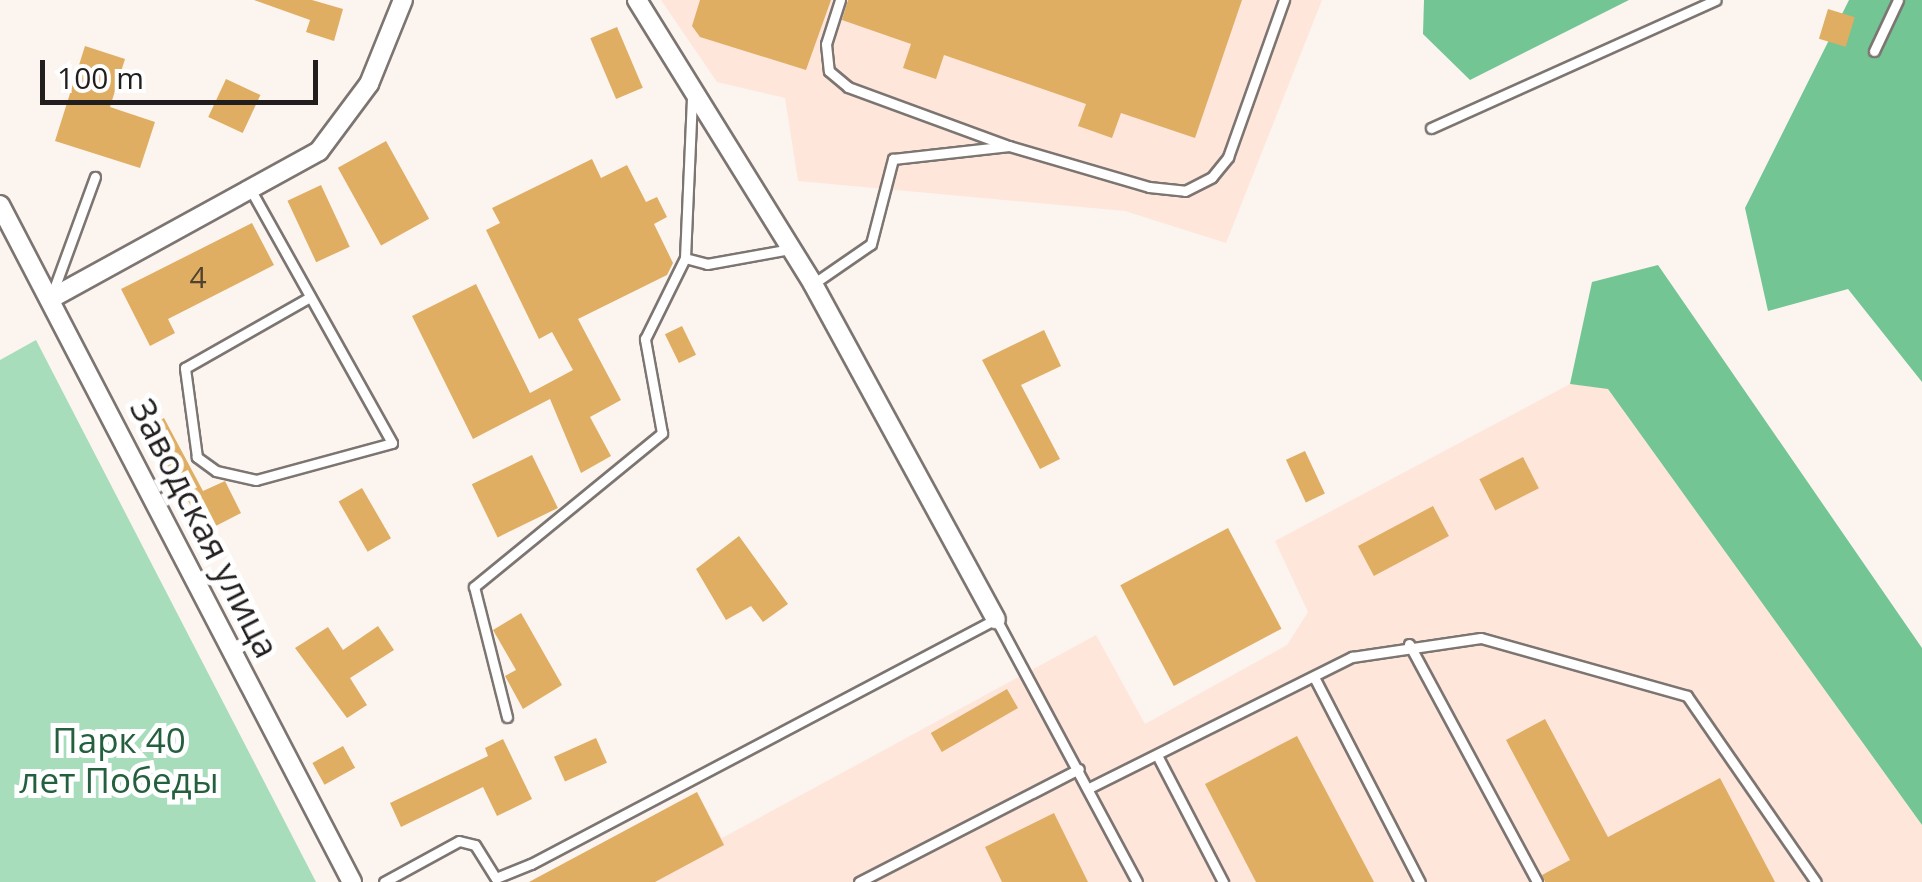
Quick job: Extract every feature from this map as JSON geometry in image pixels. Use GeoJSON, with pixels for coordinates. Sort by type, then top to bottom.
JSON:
{"type":"FeatureCollection","features":[{"type":"Feature","properties":{"kind":"street"},"geometry":{"type":"LineString","coordinates":[[50,299],[253,194],[341,126],[403,0]]}},
{"type":"Feature","properties":{"kind":"street"},"geometry":{"type":"LineString","coordinates":[[637,0],[813,284],[996,619]]}},
{"type":"Feature","properties":{"kind":"street","name":"Заводская улица"},"geometry":{"type":"LineString","coordinates":[[0,204],[352,882]]}},
{"type":"Feature","properties":{"kind":"lane"},"geometry":{"type":"LineString","coordinates":[[840,0],[826,44],[830,72],[848,87],[1009,146],[1185,192],[1228,157],[1284,0]]}},
{"type":"Feature","properties":{"kind":"lane"},"geometry":{"type":"LineString","coordinates":[[1431,128],[1716,0]]}},
{"type":"Feature","properties":{"kind":"lane"},"geometry":{"type":"LineString","coordinates":[[1874,51],[1898,0]]}},
{"type":"Feature","properties":{"kind":"lane"},"geometry":{"type":"LineString","coordinates":[[507,717],[474,587],[662,433],[645,339],[685,258],[693,89]]}},
{"type":"Feature","properties":{"kind":"lane"},"geometry":{"type":"LineString","coordinates":[[813,284],[870,244],[893,160],[1009,146]]}},
{"type":"Feature","properties":{"kind":"lane"},"geometry":{"type":"LineString","coordinates":[[50,299],[95,177]]}},
{"type":"Feature","properties":{"kind":"lane"},"geometry":{"type":"LineString","coordinates":[[253,194],[310,296],[392,444],[256,480],[216,471],[198,456],[185,368],[310,296]]}},
{"type":"Feature","properties":{"kind":"lane"},"geometry":{"type":"LineString","coordinates":[[685,258],[707,264],[792,249]]}},
{"type":"Feature","properties":{"kind":"lane"},"geometry":{"type":"LineString","coordinates":[[384,882],[459,841],[475,845],[492,880],[996,619],[1080,769],[1137,882]]}},
{"type":"Feature","properties":{"kind":"lane"},"geometry":{"type":"LineString","coordinates":[[1089,788],[1158,759],[1314,677],[1409,644],[1482,638],[1687,696],[1816,882]]}},
{"type":"Feature","properties":{"kind":"lane"},"geometry":{"type":"LineString","coordinates":[[1409,644],[1537,882]]}},
{"type":"Feature","properties":{"kind":"lane"},"geometry":{"type":"LineString","coordinates":[[1314,677],[1420,882]]}},
{"type":"Feature","properties":{"kind":"lane"},"geometry":{"type":"LineString","coordinates":[[1158,759],[1223,882]]}},
{"type":"Feature","properties":{"kind":"lane"},"geometry":{"type":"LineString","coordinates":[[859,882],[1080,769]]}},
{"type":"Feature","properties":{"kind":"shaded area"},"geometry":{"type":"Polygon","coordinates":[[[661,0],[1322,0],[1226,243],[1125,211],[798,181],[785,98],[717,82],[661,0]]]}},
{"type":"Feature","properties":{"kind":"shaded area"},"geometry":{"type":"Polygon","coordinates":[[[1570,384],[1608,388],[1922,825],[1922,882],[529,882],[697,792],[722,838],[1096,635],[1145,724],[1287,645],[1308,612],[1275,541],[1570,384]]]}},
{"type":"Feature","properties":{"kind":"green space"},"geometry":{"type":"Polygon","coordinates":[[[1424,0],[1629,0],[1470,80],[1423,34],[1424,0]]]}},
{"type":"Feature","properties":{"kind":"green space"},"geometry":{"type":"Polygon","coordinates":[[[1849,0],[1922,0],[1922,382],[1848,289],[1768,311],[1745,208],[1849,0]]]}},
{"type":"Feature","properties":{"kind":"green space"},"geometry":{"type":"Polygon","coordinates":[[[1658,265],[1922,648],[1922,825],[1608,389],[1570,384],[1592,282],[1658,265]]]}},
{"type":"Feature","properties":{"kind":"green space","name":"Парк 40 лет Победы"},"geometry":{"type":"Polygon","coordinates":[[[36,340],[316,882],[0,882],[0,360],[36,340]]]}},
{"type":"Feature","properties":{"kind":"building"},"geometry":{"type":"Polygon","coordinates":[[[254,0],[312,0],[343,9],[334,41],[306,32],[310,20],[254,0]]]}},
{"type":"Feature","properties":{"kind":"building"},"geometry":{"type":"Polygon","coordinates":[[[700,0],[831,0],[806,70],[700,37],[692,26],[700,0]]]}},
{"type":"Feature","properties":{"kind":"building"},"geometry":{"type":"Polygon","coordinates":[[[848,0],[1242,0],[1195,138],[1121,113],[1112,138],[1078,126],[1086,104],[944,55],[936,79],[903,68],[911,44],[842,20],[848,0]]]}},
{"type":"Feature","properties":{"kind":"building"},"geometry":{"type":"Polygon","coordinates":[[[1828,9],[1855,17],[1846,47],[1819,39],[1828,9]]]}},
{"type":"Feature","properties":{"kind":"building"},"geometry":{"type":"Polygon","coordinates":[[[617,27],[643,88],[616,99],[590,38],[617,27]]]}},
{"type":"Feature","properties":{"kind":"building"},"geometry":{"type":"Polygon","coordinates":[[[85,46],[125,59],[110,107],[155,122],[140,168],[55,141],[85,46]]]}},
{"type":"Feature","properties":{"kind":"building"},"geometry":{"type":"Polygon","coordinates":[[[226,79],[260,95],[243,133],[208,117],[226,79]]]}},
{"type":"Feature","properties":{"kind":"building"},"geometry":{"type":"Polygon","coordinates":[[[386,141],[429,219],[381,246],[338,168],[386,141]]]}},
{"type":"Feature","properties":{"kind":"building"},"geometry":{"type":"Polygon","coordinates":[[[592,159],[601,178],[627,165],[646,202],[657,197],[667,217],[654,224],[673,263],[667,275],[578,319],[621,400],[590,417],[611,456],[581,473],[550,399],[473,439],[412,316],[476,284],[530,393],[573,370],[552,332],[539,339],[486,230],[500,223],[492,208],[592,159]]]}},
{"type":"Feature","properties":{"kind":"building"},"geometry":{"type":"Polygon","coordinates":[[[321,185],[350,247],[316,262],[287,201],[321,185]]]}},
{"type":"Feature","properties":{"kind":"building"},"geometry":{"type":"Polygon","coordinates":[[[252,223],[274,265],[168,319],[175,333],[150,346],[121,289],[252,223]]]}},
{"type":"Feature","properties":{"kind":"building"},"geometry":{"type":"Polygon","coordinates":[[[682,326],[696,355],[679,363],[665,334],[682,326]]]}},
{"type":"Feature","properties":{"kind":"building"},"geometry":{"type":"Polygon","coordinates":[[[1044,330],[1061,366],[1021,385],[1060,459],[1040,469],[982,360],[1044,330]]]}},
{"type":"Feature","properties":{"kind":"building"},"geometry":{"type":"Polygon","coordinates":[[[164,418],[203,491],[225,481],[241,513],[206,531],[145,429],[164,418]]]}},
{"type":"Feature","properties":{"kind":"building"},"geometry":{"type":"Polygon","coordinates":[[[1305,451],[1325,494],[1306,502],[1286,460],[1305,451]]]}},
{"type":"Feature","properties":{"kind":"building"},"geometry":{"type":"Polygon","coordinates":[[[532,455],[558,508],[498,537],[472,484],[532,455]]]}},
{"type":"Feature","properties":{"kind":"building"},"geometry":{"type":"Polygon","coordinates":[[[1523,457],[1539,488],[1495,510],[1479,479],[1523,457]]]}},
{"type":"Feature","properties":{"kind":"building"},"geometry":{"type":"Polygon","coordinates":[[[362,488],[391,538],[368,552],[339,501],[362,488]]]}},
{"type":"Feature","properties":{"kind":"building"},"geometry":{"type":"Polygon","coordinates":[[[1433,506],[1449,536],[1374,576],[1358,546],[1433,506]]]}},
{"type":"Feature","properties":{"kind":"building"},"geometry":{"type":"Polygon","coordinates":[[[1228,528],[1282,629],[1174,686],[1120,585],[1228,528]]]}},
{"type":"Feature","properties":{"kind":"building"},"geometry":{"type":"Polygon","coordinates":[[[739,536],[788,604],[763,622],[751,606],[726,620],[696,569],[739,536]]]}},
{"type":"Feature","properties":{"kind":"building"},"geometry":{"type":"Polygon","coordinates":[[[521,613],[562,685],[523,709],[505,676],[516,670],[493,630],[521,613]]]}},
{"type":"Feature","properties":{"kind":"building"},"geometry":{"type":"Polygon","coordinates":[[[378,626],[394,650],[350,678],[367,705],[347,718],[295,648],[328,627],[343,650],[378,626]]]}},
{"type":"Feature","properties":{"kind":"building"},"geometry":{"type":"Polygon","coordinates":[[[1007,689],[1018,708],[942,752],[931,733],[1007,689]]]}},
{"type":"Feature","properties":{"kind":"building"},"geometry":{"type":"Polygon","coordinates":[[[1545,719],[1608,837],[1720,778],[1775,882],[1545,882],[1542,875],[1570,860],[1506,740],[1545,719]]]}},
{"type":"Feature","properties":{"kind":"building"},"geometry":{"type":"Polygon","coordinates":[[[1297,736],[1374,882],[1256,882],[1205,784],[1297,736]]]}},
{"type":"Feature","properties":{"kind":"building"},"geometry":{"type":"Polygon","coordinates":[[[596,738],[607,763],[565,781],[554,757],[596,738]]]}},
{"type":"Feature","properties":{"kind":"building"},"geometry":{"type":"Polygon","coordinates":[[[503,739],[532,799],[497,816],[483,787],[401,827],[390,803],[488,756],[485,748],[503,739]]]}},
{"type":"Feature","properties":{"kind":"building"},"geometry":{"type":"Polygon","coordinates":[[[343,746],[355,768],[325,785],[312,763],[343,746]]]}},
{"type":"Feature","properties":{"kind":"building"},"geometry":{"type":"Polygon","coordinates":[[[697,792],[724,845],[655,882],[529,882],[697,792]]]}},
{"type":"Feature","properties":{"kind":"building"},"geometry":{"type":"Polygon","coordinates":[[[1054,813],[1088,882],[1002,882],[985,847],[1054,813]]]}}]}
